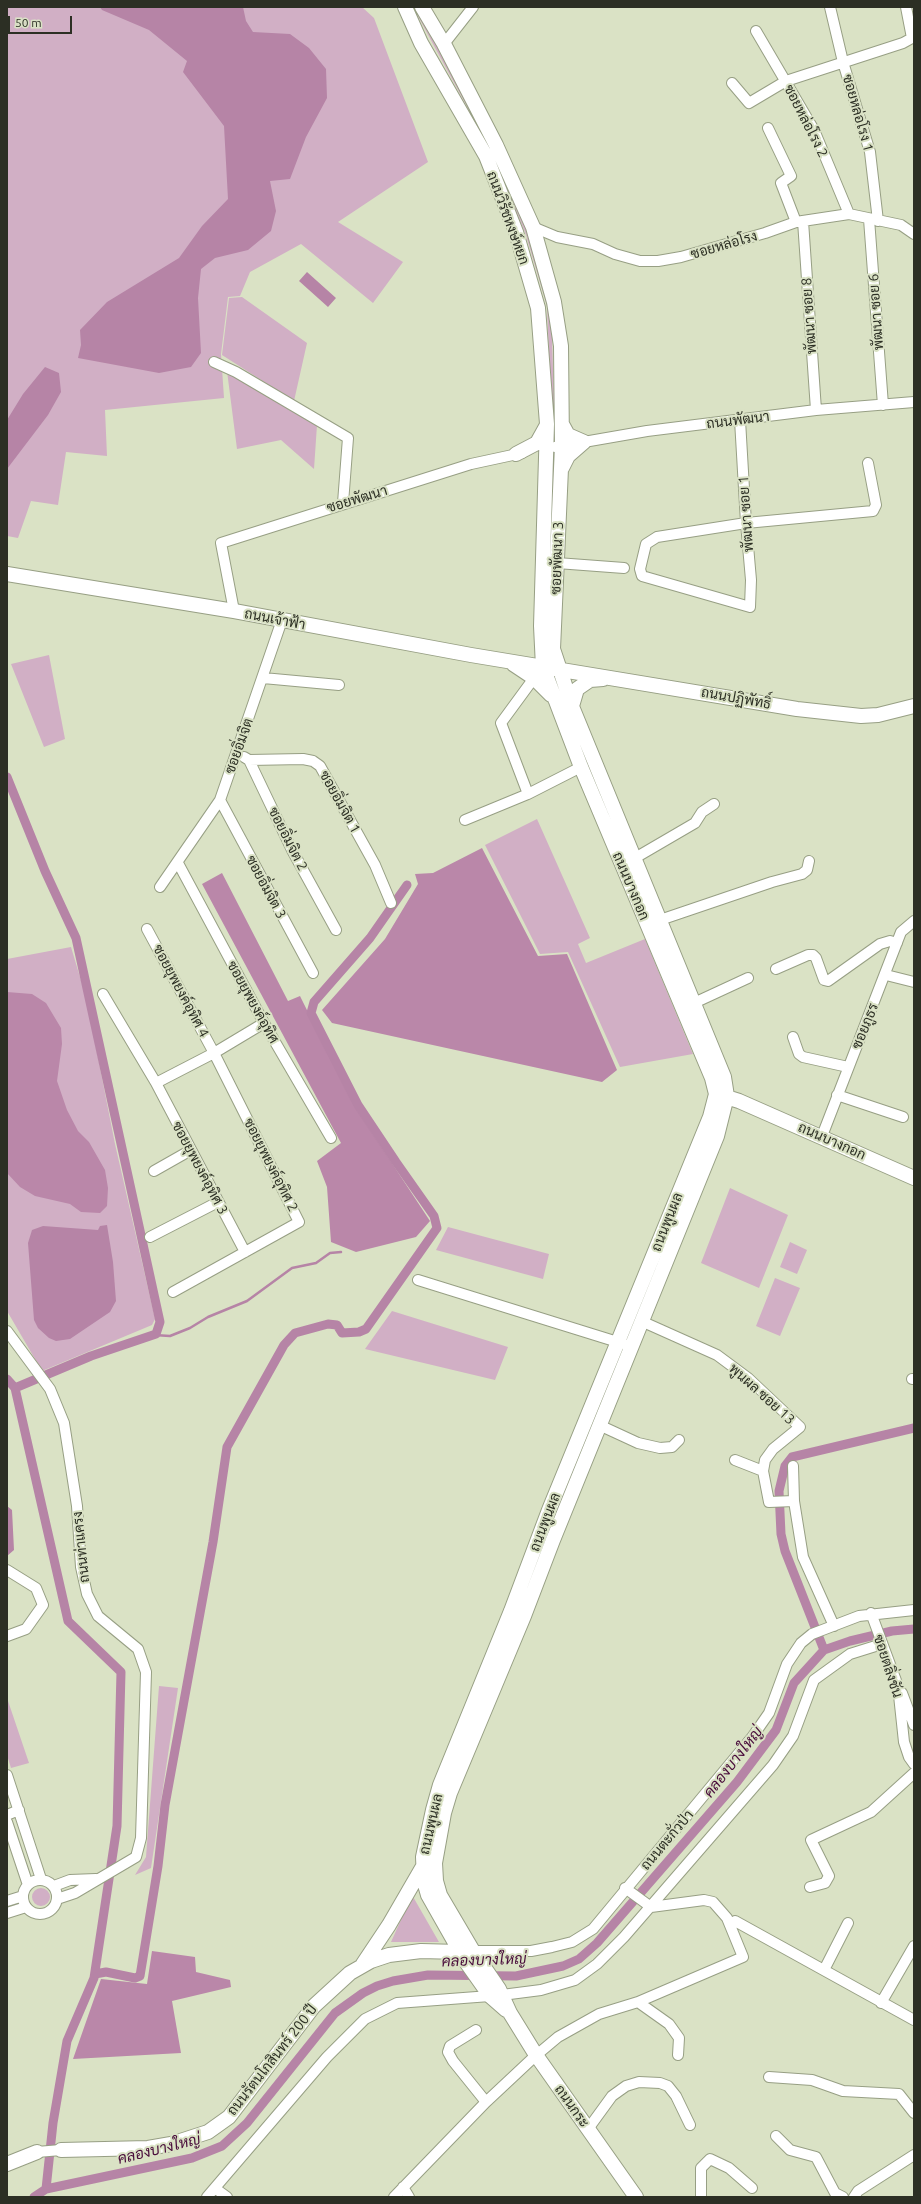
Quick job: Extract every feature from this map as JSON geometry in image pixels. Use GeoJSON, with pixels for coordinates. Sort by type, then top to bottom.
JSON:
{"type":"FeatureCollection","features":[{"type":"Feature","properties":{"kind":"main road","name":"ถนนวิรัชหงษ์หยก"},"geometry":{"type":"LineString","coordinates":[[406,7],[421,43],[486,156],[516,232],[538,308],[548,424],[548,448]]}},
{"type":"Feature","properties":{"kind":"main road","name":"ถนนวิรัชหงษ์หยก"},"geometry":{"type":"LineString","coordinates":[[422,7],[444,44],[496,145],[533,227],[554,302],[561,346],[562,446]]}},
{"type":"Feature","properties":{"kind":"main road"},"geometry":{"type":"LineString","coordinates":[[516,454],[537,443],[548,424]]}},
{"type":"Feature","properties":{"kind":"main road"},"geometry":{"type":"LineString","coordinates":[[561,470],[568,456],[584,442],[568,435],[562,424]]}},
{"type":"Feature","properties":{"kind":"main road","name":"ซอยพัฒนา 3"},"geometry":{"type":"LineString","coordinates":[[558,669],[553,649],[562,446]]}},
{"type":"Feature","properties":{"kind":"main road","name":"ซอยพัฒนา 3"},"geometry":{"type":"LineString","coordinates":[[539,672],[548,448]]}},
{"type":"Feature","properties":{"kind":"main road"},"geometry":{"type":"LineString","coordinates":[[516,454],[538,457],[543,460],[547,470]]}},
{"type":"Feature","properties":{"kind":"main road","name":"ถนนเจ้าฟ้า"},"geometry":{"type":"LineString","coordinates":[[7,574],[234,611],[391,641],[508,660],[539,672]]}},
{"type":"Feature","properties":{"kind":"main road","name":"ถนนปฏิพัทธิ์"},"geometry":{"type":"LineString","coordinates":[[539,672],[558,669],[847,715],[878,716],[914,706]]}},
{"type":"Feature","properties":{"kind":"main road","name":"ถนนบางกอก"},"geometry":{"type":"LineString","coordinates":[[558,669],[724,1077],[722,1095]]}},
{"type":"Feature","properties":{"kind":"main road","name":"ถนนบางกอก"},"geometry":{"type":"LineString","coordinates":[[539,672],[556,701],[582,767],[712,1078],[722,1095],[822,1136],[914,1178]]}},
{"type":"Feature","properties":{"kind":"main road"},"geometry":{"type":"LineString","coordinates":[[572,706],[577,689],[590,680],[618,678]]}},
{"type":"Feature","properties":{"kind":"main road","name":"ถนนพูนผล"},"geometry":{"type":"LineString","coordinates":[[466,1955],[440,1895],[436,1881],[435,1863],[444,1813],[450,1793],[524,1616],[599,1425],[624,1344],[641,1321],[717,1136],[722,1095]]}},
{"type":"Feature","properties":{"kind":"main road","name":"ถนนพูนผล"},"geometry":{"type":"LineString","coordinates":[[466,1955],[428,1895],[422,1868],[423,1857],[440,1785],[624,1344],[710,1117],[722,1095]]}},
{"type":"Feature","properties":{"kind":"main road"},"geometry":{"type":"LineString","coordinates":[[361,1966],[389,1925],[422,1868]]}},
{"type":"Feature","properties":{"kind":"main road","name":"ถนนรัตนโกสินทร์ 200 ปี"},"geometry":{"type":"LineString","coordinates":[[61,2150],[148,2148],[186,2140],[218,2126],[239,2106],[314,2006],[339,1981],[361,1966],[380,1957],[397,1953],[421,1951],[466,1955]]}},
{"type":"Feature","properties":{"kind":"main road","name":"ถนนกระ"},"geometry":{"type":"LineString","coordinates":[[466,1955],[481,1963],[495,1993]]}},
{"type":"Feature","properties":{"kind":"main road","name":"ถนนกระ"},"geometry":{"type":"LineString","coordinates":[[466,1955],[510,2013],[536,2055],[636,2197]]}},
{"type":"Feature","properties":{"kind":"main road","name":"ถนนรัตนโกสินทร์ 200 ปี"},"geometry":{"type":"LineString","coordinates":[[7,2164],[37,2152]]}},
{"type":"Feature","properties":{"kind":"street"},"geometry":{"type":"LineString","coordinates":[[444,44],[473,7]]}},
{"type":"Feature","properties":{"kind":"street","name":"ซอยหล่อโรง 1"},"geometry":{"type":"LineString","coordinates":[[830,7],[843,62],[870,152],[874,220]]}},
{"type":"Feature","properties":{"kind":"street"},"geometry":{"type":"LineString","coordinates":[[732,83],[749,103],[786,81],[912,38],[906,7]]}},
{"type":"Feature","properties":{"kind":"street","name":"ซอยหล่อโรง 2"},"geometry":{"type":"LineString","coordinates":[[756,31],[814,130],[849,214]]}},
{"type":"Feature","properties":{"kind":"street","name":"พัฒนา ซอย 8"},"geometry":{"type":"LineString","coordinates":[[768,128],[791,176],[781,183],[799,222],[816,410]]}},
{"type":"Feature","properties":{"kind":"street","name":"ซอยหล่อโรง"},"geometry":{"type":"LineString","coordinates":[[533,227],[557,237],[593,244],[615,254],[640,260],[658,261],[681,257],[729,244],[799,222],[849,214],[901,225],[914,234]]}},
{"type":"Feature","properties":{"kind":"street","name":"พัฒนา ซอย 6"},"geometry":{"type":"LineString","coordinates":[[874,220],[883,405]]}},
{"type":"Feature","properties":{"kind":"street"},"geometry":{"type":"LineString","coordinates":[[214,362],[236,372],[348,438],[343,503]]}},
{"type":"Feature","properties":{"kind":"street","name":"ถนนพัฒนา"},"geometry":{"type":"LineString","coordinates":[[562,446],[647,431],[816,410],[914,402]]}},
{"type":"Feature","properties":{"kind":"street","name":"พัฒนา ซอย 1"},"geometry":{"type":"LineString","coordinates":[[740,420],[751,580],[750,607],[642,576],[640,569],[646,544],[657,537],[746,523]]}},
{"type":"Feature","properties":{"kind":"street","name":"ซอยพัฒนา"},"geometry":{"type":"LineString","coordinates":[[234,611],[221,543],[343,503],[471,464],[562,446]]}},
{"type":"Feature","properties":{"kind":"street"},"geometry":{"type":"LineString","coordinates":[[746,523],[873,511],[876,505],[868,463]]}},
{"type":"Feature","properties":{"kind":"street"},"geometry":{"type":"LineString","coordinates":[[557,563],[624,568]]}},
{"type":"Feature","properties":{"kind":"street","name":"ซอยอิ่มจิต"},"geometry":{"type":"LineString","coordinates":[[160,887],[220,800],[282,620]]}},
{"type":"Feature","properties":{"kind":"street"},"geometry":{"type":"LineString","coordinates":[[528,794],[501,723],[539,672]]}},
{"type":"Feature","properties":{"kind":"street"},"geometry":{"type":"LineString","coordinates":[[263,678],[339,685]]}},
{"type":"Feature","properties":{"kind":"street"},"geometry":{"type":"LineString","coordinates":[[237,753],[249,760]]}},
{"type":"Feature","properties":{"kind":"street","name":"ซอยอิ่มจิต 1"},"geometry":{"type":"LineString","coordinates":[[249,760],[303,759],[313,761],[320,766],[375,865],[391,903]]}},
{"type":"Feature","properties":{"kind":"street","name":"ซอยอิ่มจิต 2"},"geometry":{"type":"LineString","coordinates":[[249,760],[292,850],[336,930]]}},
{"type":"Feature","properties":{"kind":"street"},"geometry":{"type":"LineString","coordinates":[[465,820],[528,794],[582,767]]}},
{"type":"Feature","properties":{"kind":"street","name":"ซอยอิ่มจิต 3"},"geometry":{"type":"LineString","coordinates":[[220,800],[313,973]]}},
{"type":"Feature","properties":{"kind":"street"},"geometry":{"type":"LineString","coordinates":[[635,858],[695,823],[702,812],[714,804]]}},
{"type":"Feature","properties":{"kind":"street"},"geometry":{"type":"LineString","coordinates":[[660,920],[772,882],[802,874],[807,870],[809,861]]}},
{"type":"Feature","properties":{"kind":"street","name":"ซอยยุพยงค์อุทิศ"},"geometry":{"type":"LineString","coordinates":[[178,863],[264,1023],[331,1138]]}},
{"type":"Feature","properties":{"kind":"street","name":"ซอยภูธร"},"geometry":{"type":"LineString","coordinates":[[822,1136],[848,1067],[886,975],[901,932],[914,921]]}},
{"type":"Feature","properties":{"kind":"street","name":"ซอยยุพยงค์อุทิศ 4"},"geometry":{"type":"LineString","coordinates":[[147,929],[214,1053]]}},
{"type":"Feature","properties":{"kind":"street"},"geometry":{"type":"LineString","coordinates":[[776,969],[808,954],[813,955],[816,958],[824,980],[828,981],[880,944],[890,941],[897,943]]}},
{"type":"Feature","properties":{"kind":"street"},"geometry":{"type":"LineString","coordinates":[[886,975],[914,982]]}},
{"type":"Feature","properties":{"kind":"street"},"geometry":{"type":"LineString","coordinates":[[694,1003],[748,978]]}},
{"type":"Feature","properties":{"kind":"street","name":"ซอยยุพยงค์อุทิศ 3"},"geometry":{"type":"LineString","coordinates":[[103,994],[156,1083],[245,1252]]}},
{"type":"Feature","properties":{"kind":"street"},"geometry":{"type":"LineString","coordinates":[[156,1083],[214,1053],[264,1023]]}},
{"type":"Feature","properties":{"kind":"street"},"geometry":{"type":"LineString","coordinates":[[793,1037],[799,1054],[803,1057],[848,1067]]}},
{"type":"Feature","properties":{"kind":"street","name":"ซอยยุพยงค์อุทิศ 2"},"geometry":{"type":"LineString","coordinates":[[214,1053],[299,1222],[245,1252]]}},
{"type":"Feature","properties":{"kind":"street"},"geometry":{"type":"LineString","coordinates":[[837,1095],[903,1117]]}},
{"type":"Feature","properties":{"kind":"street"},"geometry":{"type":"LineString","coordinates":[[154,1172],[191,1150]]}},
{"type":"Feature","properties":{"kind":"street"},"geometry":{"type":"LineString","coordinates":[[150,1237],[218,1202]]}},
{"type":"Feature","properties":{"kind":"street"},"geometry":{"type":"LineString","coordinates":[[173,1292],[245,1252]]}},
{"type":"Feature","properties":{"kind":"street"},"geometry":{"type":"LineString","coordinates":[[418,1280],[624,1344]]}},
{"type":"Feature","properties":{"kind":"street","name":"พูนผล ซอย 13"},"geometry":{"type":"LineString","coordinates":[[641,1321],[717,1354],[748,1378],[800,1427],[773,1450],[765,1460],[763,1471]]}},
{"type":"Feature","properties":{"kind":"street","name":"ถนนท่าแครง"},"geometry":{"type":"LineString","coordinates":[[7,1331],[50,1389],[64,1423],[77,1506],[81,1567],[87,1594],[98,1616],[138,1649],[146,1672],[141,1838],[136,1857],[121,1868],[98,1879],[76,1893],[58,1899]]}},
{"type":"Feature","properties":{"kind":"street"},"geometry":{"type":"LineString","coordinates":[[599,1425],[638,1443],[660,1448],[672,1447],[679,1440]]}},
{"type":"Feature","properties":{"kind":"street"},"geometry":{"type":"LineString","coordinates":[[735,1460],[763,1471],[769,1502],[791,1502]]}},
{"type":"Feature","properties":{"kind":"street"},"geometry":{"type":"LineString","coordinates":[[793,1466],[791,1502],[803,1557],[834,1626]]}},
{"type":"Feature","properties":{"kind":"street"},"geometry":{"type":"LineString","coordinates":[[7,1570],[36,1588],[43,1605],[26,1629],[7,1636]]}},
{"type":"Feature","properties":{"kind":"street","name":"ถนนตะกั่วป่า"},"geometry":{"type":"LineString","coordinates":[[466,1955],[531,1951],[572,1942],[594,1929],[625,1888],[753,1736],[769,1713],[793,1654],[801,1643],[817,1632],[871,1613],[914,1610]]}},
{"type":"Feature","properties":{"kind":"street","name":"ซอยตลิ่งชัน"},"geometry":{"type":"LineString","coordinates":[[871,1613],[898,1686],[904,1742],[909,1758],[914,1764]]}},
{"type":"Feature","properties":{"kind":"street"},"geometry":{"type":"LineString","coordinates":[[207,2197],[216,2189],[327,2058],[365,2019],[397,2003],[541,1990],[574,1980],[597,1964],[651,1907],[773,1766],[792,1736],[814,1680],[850,1654],[882,1644]]}},
{"type":"Feature","properties":{"kind":"street"},"geometry":{"type":"LineString","coordinates":[[898,1686],[902,1692],[914,1725]]}},
{"type":"Feature","properties":{"kind":"street"},"geometry":{"type":"LineString","coordinates":[[810,1887],[825,1882],[829,1876],[811,1840],[871,1812],[914,1774]]}},
{"type":"Feature","properties":{"kind":"street"},"geometry":{"type":"LineString","coordinates":[[7,1775],[41,1879],[54,1886],[58,1899],[53,1909],[42,1914],[30,1911],[26,1907],[23,1896],[28,1885],[41,1879]]}},
{"type":"Feature","properties":{"kind":"street"},"geometry":{"type":"LineString","coordinates":[[7,1815],[19,1810]]}},
{"type":"Feature","properties":{"kind":"street"},"geometry":{"type":"LineString","coordinates":[[7,1822],[28,1885]]}},
{"type":"Feature","properties":{"kind":"street","name":"ถนนท่าแครง"},"geometry":{"type":"LineString","coordinates":[[54,1886],[70,1880],[98,1879]]}},
{"type":"Feature","properties":{"kind":"street"},"geometry":{"type":"LineString","coordinates":[[394,2197],[486,2102],[536,2055],[558,2037],[599,2014],[638,2002],[743,1957],[727,1918],[713,1902],[704,1900],[651,1907],[625,1888]]}},
{"type":"Feature","properties":{"kind":"street"},"geometry":{"type":"LineString","coordinates":[[7,1901],[23,1896]]}},
{"type":"Feature","properties":{"kind":"street"},"geometry":{"type":"LineString","coordinates":[[7,1913],[26,1907]]}},
{"type":"Feature","properties":{"kind":"street"},"geometry":{"type":"LineString","coordinates":[[735,1921],[914,2020]]}},
{"type":"Feature","properties":{"kind":"street"},"geometry":{"type":"LineString","coordinates":[[824,1970],[848,1923]]}},
{"type":"Feature","properties":{"kind":"street"},"geometry":{"type":"LineString","coordinates":[[881,2003],[914,1946]]}},
{"type":"Feature","properties":{"kind":"street"},"geometry":{"type":"LineString","coordinates":[[638,2002],[669,2024],[679,2038],[678,2055]]}},
{"type":"Feature","properties":{"kind":"street"},"geometry":{"type":"LineString","coordinates":[[476,2030],[450,2046],[448,2052],[453,2061],[486,2102]]}},
{"type":"Feature","properties":{"kind":"street"},"geometry":{"type":"LineString","coordinates":[[769,2077],[812,2080],[843,2091],[899,2094],[914,2113]]}},
{"type":"Feature","properties":{"kind":"street"},"geometry":{"type":"LineString","coordinates":[[588,2129],[612,2096],[626,2086],[639,2082],[660,2083],[668,2086],[676,2096],[690,2125]]}},
{"type":"Feature","properties":{"kind":"street"},"geometry":{"type":"LineString","coordinates":[[776,2136],[790,2150],[816,2157],[835,2193],[843,2197]]}},
{"type":"Feature","properties":{"kind":"street","name":"ถนนรัตนโกสินทร์ 200 ปี"},"geometry":{"type":"LineString","coordinates":[[37,2152],[61,2150]]}},
{"type":"Feature","properties":{"kind":"street"},"geometry":{"type":"LineString","coordinates":[[854,2197],[858,2191],[914,2156]]}},
{"type":"Feature","properties":{"kind":"street"},"geometry":{"type":"LineString","coordinates":[[701,2197],[701,2168],[710,2158],[730,2168],[752,2188]]}},
{"type":"Feature","properties":{"kind":"street"},"geometry":{"type":"LineString","coordinates":[[403,2187],[409,2197]]}},
{"type":"Feature","properties":{"kind":"street"},"geometry":{"type":"LineString","coordinates":[[216,2189],[227,2197]]}},
{"type":"Feature","properties":{"kind":"shaded area"},"geometry":{"type":"Polygon","coordinates":[[[7,7],[362,7],[374,18],[428,162],[338,222],[403,262],[373,303],[301,244],[250,272],[240,296],[228,297],[221,354],[224,398],[105,410],[107,456],[66,452],[58,505],[31,501],[18,538],[7,536],[7,7]]]}},
{"type":"Feature","properties":{"kind":"shaded area"},"geometry":{"type":"Polygon","coordinates":[[[100,7],[243,7],[246,21],[253,32],[290,34],[309,48],[326,69],[327,98],[306,137],[290,179],[270,181],[276,211],[271,231],[248,250],[215,258],[201,269],[198,298],[201,353],[191,367],[159,373],[78,358],[81,345],[80,330],[107,302],[179,258],[202,226],[228,199],[224,126],[183,72],[187,61],[149,30],[102,10],[100,7]]]}},
{"type":"Feature","properties":{"kind":"shaded area"},"geometry":{"type":"Polygon","coordinates":[[[413,7],[417,7],[495,149],[528,231],[551,306],[555,433],[552,430],[547,306],[525,232],[491,151],[413,7]]]}},
{"type":"Feature","properties":{"kind":"shaded area"},"geometry":{"type":"Polygon","coordinates":[[[307,272],[336,298],[328,307],[299,281],[307,272]]]}},
{"type":"Feature","properties":{"kind":"shaded area"},"geometry":{"type":"Polygon","coordinates":[[[242,297],[307,343],[294,401],[222,355],[229,298],[242,297]]]}},
{"type":"Feature","properties":{"kind":"shaded area"},"geometry":{"type":"Polygon","coordinates":[[[45,367],[59,373],[61,392],[48,415],[7,469],[7,420],[23,394],[45,367]]]}},
{"type":"Feature","properties":{"kind":"shaded area"},"geometry":{"type":"Polygon","coordinates":[[[227,371],[317,425],[314,469],[281,440],[237,449],[227,371]]]}},
{"type":"Feature","properties":{"kind":"shaded area"},"geometry":{"type":"Polygon","coordinates":[[[49,655],[65,739],[44,747],[11,664],[49,655]]]}},
{"type":"Feature","properties":{"kind":"shaded area"},"geometry":{"type":"Polygon","coordinates":[[[537,819],[590,938],[578,944],[586,963],[645,939],[693,1054],[620,1067],[568,952],[540,954],[485,845],[537,819]]]}},
{"type":"Feature","properties":{"kind":"shaded area"},"geometry":{"type":"Polygon","coordinates":[[[482,848],[538,956],[567,954],[617,1070],[602,1082],[332,1023],[322,1010],[385,939],[418,884],[415,874],[433,873],[482,848]]]}},
{"type":"Feature","properties":{"kind":"shaded area"},"geometry":{"type":"Polygon","coordinates":[[[222,873],[288,1001],[300,996],[355,1107],[430,1221],[416,1237],[356,1252],[331,1242],[327,1187],[317,1161],[341,1143],[202,884],[222,873]]]}},
{"type":"Feature","properties":{"kind":"shaded area"},"geometry":{"type":"Polygon","coordinates":[[[71,947],[86,997],[115,1144],[155,1319],[152,1325],[42,1371],[7,1311],[7,959],[71,947]]]}},
{"type":"Feature","properties":{"kind":"shaded area"},"geometry":{"type":"Polygon","coordinates":[[[7,992],[32,994],[46,1003],[61,1028],[62,1044],[57,1081],[67,1110],[78,1131],[89,1142],[105,1170],[108,1188],[107,1206],[100,1213],[81,1212],[70,1204],[35,1196],[20,1187],[7,1173],[7,992]]]}},
{"type":"Feature","properties":{"kind":"shaded area"},"geometry":{"type":"Polygon","coordinates":[[[730,1188],[788,1215],[759,1288],[701,1263],[730,1188]]]}},
{"type":"Feature","properties":{"kind":"shaded area"},"geometry":{"type":"Polygon","coordinates":[[[107,1225],[113,1262],[116,1301],[110,1312],[70,1339],[56,1341],[49,1338],[38,1328],[34,1320],[28,1243],[32,1230],[43,1226],[98,1230],[100,1226],[107,1225]]]}},
{"type":"Feature","properties":{"kind":"shaded area"},"geometry":{"type":"Polygon","coordinates":[[[448,1227],[549,1254],[543,1279],[436,1250],[448,1227]]]}},
{"type":"Feature","properties":{"kind":"shaded area"},"geometry":{"type":"Polygon","coordinates":[[[790,1242],[807,1250],[797,1274],[780,1267],[790,1242]]]}},
{"type":"Feature","properties":{"kind":"shaded area"},"geometry":{"type":"Polygon","coordinates":[[[775,1278],[800,1288],[780,1336],[756,1326],[775,1278]]]}},
{"type":"Feature","properties":{"kind":"shaded area"},"geometry":{"type":"Polygon","coordinates":[[[392,1311],[508,1347],[495,1380],[365,1349],[392,1311]]]}},
{"type":"Feature","properties":{"kind":"shaded area"},"geometry":{"type":"Polygon","coordinates":[[[7,1506],[12,1510],[14,1550],[7,1556],[7,1506]]]}},
{"type":"Feature","properties":{"kind":"shaded area"},"geometry":{"type":"Polygon","coordinates":[[[159,1686],[178,1688],[151,1868],[135,1875],[146,1857],[159,1686]]]}},
{"type":"Feature","properties":{"kind":"shaded area"},"geometry":{"type":"Polygon","coordinates":[[[7,1698],[29,1763],[11,1768],[7,1755],[7,1698]]]}},
{"type":"Feature","properties":{"kind":"shaded area"},"geometry":{"type":"Polygon","coordinates":[[[41,1888],[47,1891],[50,1897],[47,1903],[41,1906],[35,1903],[32,1897],[35,1891],[41,1888]]]}},
{"type":"Feature","properties":{"kind":"shaded area"},"geometry":{"type":"Polygon","coordinates":[[[412,1895],[439,1942],[391,1942],[412,1895]]]}},
{"type":"Feature","properties":{"kind":"shaded area"},"geometry":{"type":"Polygon","coordinates":[[[152,1951],[195,1957],[196,1972],[230,1980],[231,1987],[172,2001],[181,2053],[73,2059],[101,1979],[147,1984],[152,1951]]]}},
{"type":"Feature","properties":{"kind":"waterway"},"geometry":{"type":"LineString","coordinates":[[7,777],[45,871],[76,938],[160,1322],[156,1334],[91,1356],[15,1388]]}},
{"type":"Feature","properties":{"kind":"waterway"},"geometry":{"type":"LineString","coordinates":[[95,1974],[106,1972],[135,1978],[140,1976],[158,1866],[165,1805],[213,1542],[227,1447],[284,1345],[295,1333],[328,1324],[337,1325],[342,1333],[359,1332],[366,1329],[437,1228],[434,1216],[358,1105],[311,1013],[314,1002],[370,938],[407,885]]}},
{"type":"Feature","properties":{"kind":"waterway"},"geometry":{"type":"LineString","coordinates":[[154,1335],[170,1336],[190,1328],[208,1317],[247,1301],[292,1268],[316,1263],[330,1253],[341,1252]]}},
{"type":"Feature","properties":{"kind":"waterway"},"geometry":{"type":"LineString","coordinates":[[7,1379],[15,1388],[68,1621],[121,1672],[117,1826],[94,1978],[67,2041],[53,2123],[46,2189]]}},
{"type":"Feature","properties":{"kind":"waterway"},"geometry":{"type":"LineString","coordinates":[[824,1650],[785,1551],[781,1534],[779,1491],[785,1466],[792,1457],[914,1428]]}},
{"type":"Feature","properties":{"kind":"waterway","name":"คลองบางใหญ่"},"geometry":{"type":"LineString","coordinates":[[34,2197],[46,2189],[192,2158],[222,2146],[247,2123],[335,2013],[363,1993],[377,1986],[393,1981],[428,1975],[516,1976],[563,1966],[579,1959],[597,1943],[737,1782],[776,1730],[794,1683],[824,1650],[850,1641],[892,1631],[914,1629]]}}]}
